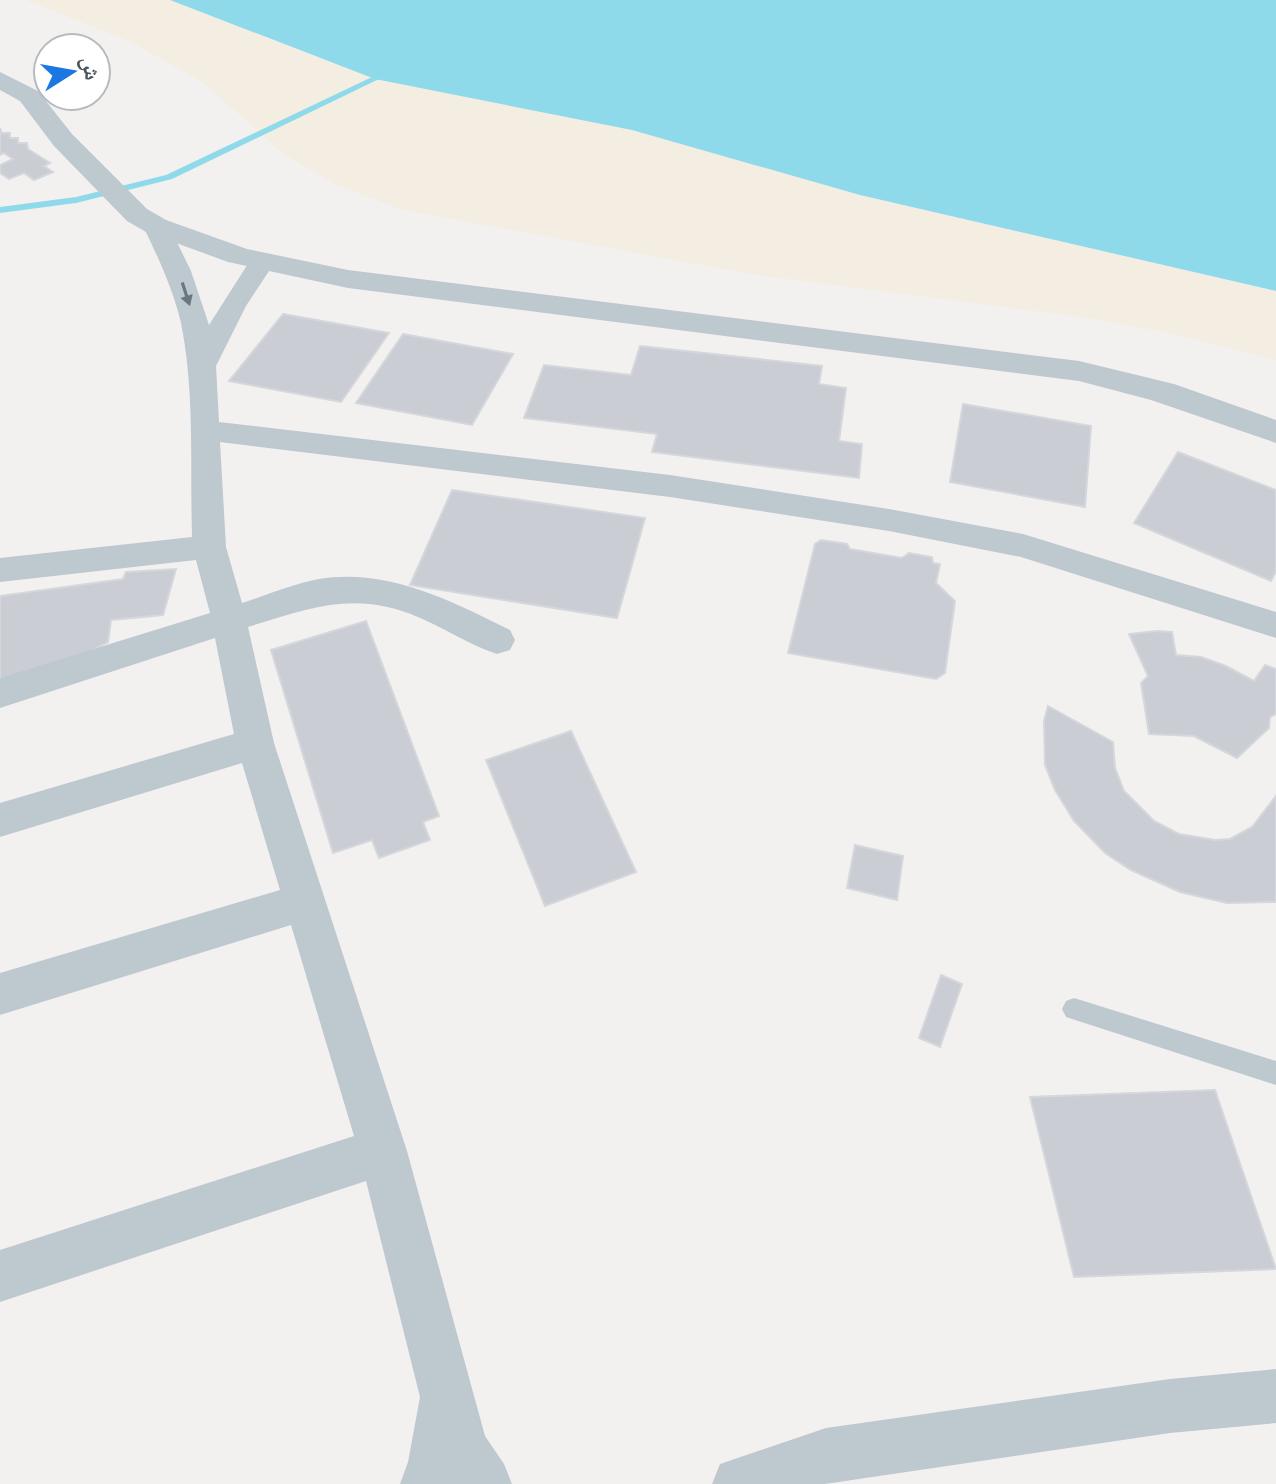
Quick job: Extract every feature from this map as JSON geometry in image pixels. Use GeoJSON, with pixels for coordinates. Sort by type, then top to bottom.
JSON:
{"type":"FeatureCollection","features":[{"type":"Feature","properties":{"kind":"street"},"geometry":{"type":"LineString","coordinates":[[0,80],[29,96],[63,140],[137,215],[156,226],[262,262],[348,279],[590,307],[1079,371],[1162,392],[1276,432]]}},
{"type":"Feature","properties":{"kind":"street"},"geometry":{"type":"LineString","coordinates":[[156,226],[187,295],[202,366],[209,547],[229,620],[255,743],[383,1151],[444,1392],[466,1460],[484,1484]]}},
{"type":"Feature","properties":{"kind":"street"},"geometry":{"type":"LineString","coordinates":[[202,366],[232,306],[262,262]]}},
{"type":"Feature","properties":{"kind":"street"},"geometry":{"type":"LineString","coordinates":[[203,430],[670,486],[889,520],[1023,546],[1276,625]]}},
{"type":"Feature","properties":{"kind":"street"},"geometry":{"type":"LineString","coordinates":[[0,570],[209,547]]}},
{"type":"Feature","properties":{"kind":"street"},"geometry":{"type":"LineString","coordinates":[[0,693],[318,592],[348,587],[414,599],[497,640]]}},
{"type":"Feature","properties":{"kind":"street"},"geometry":{"type":"LineString","coordinates":[[0,820],[255,743]]}},
{"type":"Feature","properties":{"kind":"street"},"geometry":{"type":"LineString","coordinates":[[0,994],[305,902]]}},
{"type":"Feature","properties":{"kind":"street"},"geometry":{"type":"LineString","coordinates":[[0,1276],[383,1151]]}},
{"type":"Feature","properties":{"kind":"street"},"geometry":{"type":"LineString","coordinates":[[428,1484],[436,1462],[444,1392]]}},
{"type":"Feature","properties":{"kind":"street"},"geometry":{"type":"LineString","coordinates":[[740,1484],[826,1456],[1170,1406],[1276,1396]]}},
{"type":"Feature","properties":{"kind":"lane"},"geometry":{"type":"LineString","coordinates":[[1074,1009],[1276,1073]]}},
{"type":"Feature","properties":{"kind":"sand"},"geometry":{"type":"Polygon","coordinates":[[[26,0],[170,0],[319,58],[632,130],[860,195],[1276,291],[1276,360],[1166,332],[1075,316],[756,275],[403,210],[337,185],[285,155],[201,81],[112,32],[26,0]]]}},
{"type":"Feature","properties":{"kind":"water"},"geometry":{"type":"Polygon","coordinates":[[[170,0],[1276,0],[1276,291],[860,195],[632,130],[375,79],[170,0]]]}},
{"type":"Feature","properties":{"kind":"building"},"geometry":{"type":"Polygon","coordinates":[[[0,128],[2,133],[10,133],[10,138],[18,138],[18,143],[27,143],[28,149],[50,163],[44,166],[53,172],[34,180],[24,173],[9,179],[0,173],[0,165],[13,159],[4,153],[0,155],[0,128]]]}},
{"type":"Feature","properties":{"kind":"building"},"geometry":{"type":"Polygon","coordinates":[[[283,314],[389,333],[341,402],[229,381],[283,314]]]}},
{"type":"Feature","properties":{"kind":"building"},"geometry":{"type":"Polygon","coordinates":[[[403,334],[513,354],[472,425],[356,403],[403,334]]]}},
{"type":"Feature","properties":{"kind":"building"},"geometry":{"type":"Polygon","coordinates":[[[640,346],[822,366],[819,384],[846,388],[839,441],[862,444],[859,478],[652,452],[657,434],[524,418],[544,365],[631,375],[640,346]]]}},
{"type":"Feature","properties":{"kind":"building"},"geometry":{"type":"Polygon","coordinates":[[[963,404],[1091,426],[1085,507],[950,482],[963,404]]]}},
{"type":"Feature","properties":{"kind":"building"},"geometry":{"type":"Polygon","coordinates":[[[1178,452],[1276,490],[1276,571],[1271,581],[1134,523],[1178,452]]]}},
{"type":"Feature","properties":{"kind":"building"},"geometry":{"type":"Polygon","coordinates":[[[452,490],[645,518],[617,618],[410,585],[452,490]]]}},
{"type":"Feature","properties":{"kind":"building"},"geometry":{"type":"Polygon","coordinates":[[[821,540],[847,544],[850,549],[902,558],[909,553],[932,557],[933,563],[940,564],[936,583],[955,601],[945,673],[936,679],[788,653],[815,544],[821,540]]]}},
{"type":"Feature","properties":{"kind":"building"},"geometry":{"type":"Polygon","coordinates":[[[176,569],[163,615],[111,620],[108,642],[82,656],[0,679],[0,596],[123,579],[126,572],[176,569]]]}},
{"type":"Feature","properties":{"kind":"building"},"geometry":{"type":"Polygon","coordinates":[[[366,621],[439,816],[423,822],[430,840],[379,858],[372,840],[333,853],[271,650],[366,621]]]}},
{"type":"Feature","properties":{"kind":"building"},"geometry":{"type":"Polygon","coordinates":[[[1172,632],[1176,655],[1201,657],[1254,681],[1265,665],[1276,669],[1276,714],[1270,717],[1269,728],[1237,758],[1194,736],[1149,734],[1141,683],[1148,676],[1129,634],[1172,632]]]}},
{"type":"Feature","properties":{"kind":"building"},"geometry":{"type":"Polygon","coordinates":[[[1048,706],[1113,742],[1115,768],[1124,791],[1154,821],[1179,834],[1215,840],[1230,839],[1252,827],[1276,796],[1276,902],[1227,903],[1180,892],[1131,870],[1105,853],[1074,821],[1055,790],[1045,765],[1044,721],[1048,706]]]}},
{"type":"Feature","properties":{"kind":"building"},"geometry":{"type":"Polygon","coordinates":[[[571,731],[636,872],[545,906],[486,760],[571,731]]]}},
{"type":"Feature","properties":{"kind":"building"},"geometry":{"type":"Polygon","coordinates":[[[855,845],[903,856],[897,900],[847,888],[855,845]]]}},
{"type":"Feature","properties":{"kind":"building"},"geometry":{"type":"Polygon","coordinates":[[[941,975],[962,984],[940,1047],[919,1038],[941,975]]]}},
{"type":"Feature","properties":{"kind":"building"},"geometry":{"type":"Polygon","coordinates":[[[1215,1090],[1276,1269],[1074,1277],[1030,1097],[1215,1090]]]}},
{"type":"Feature","properties":{"kind":"waterway"},"geometry":{"type":"LineString","coordinates":[[0,210],[76,200],[169,177],[375,79]]}}]}
